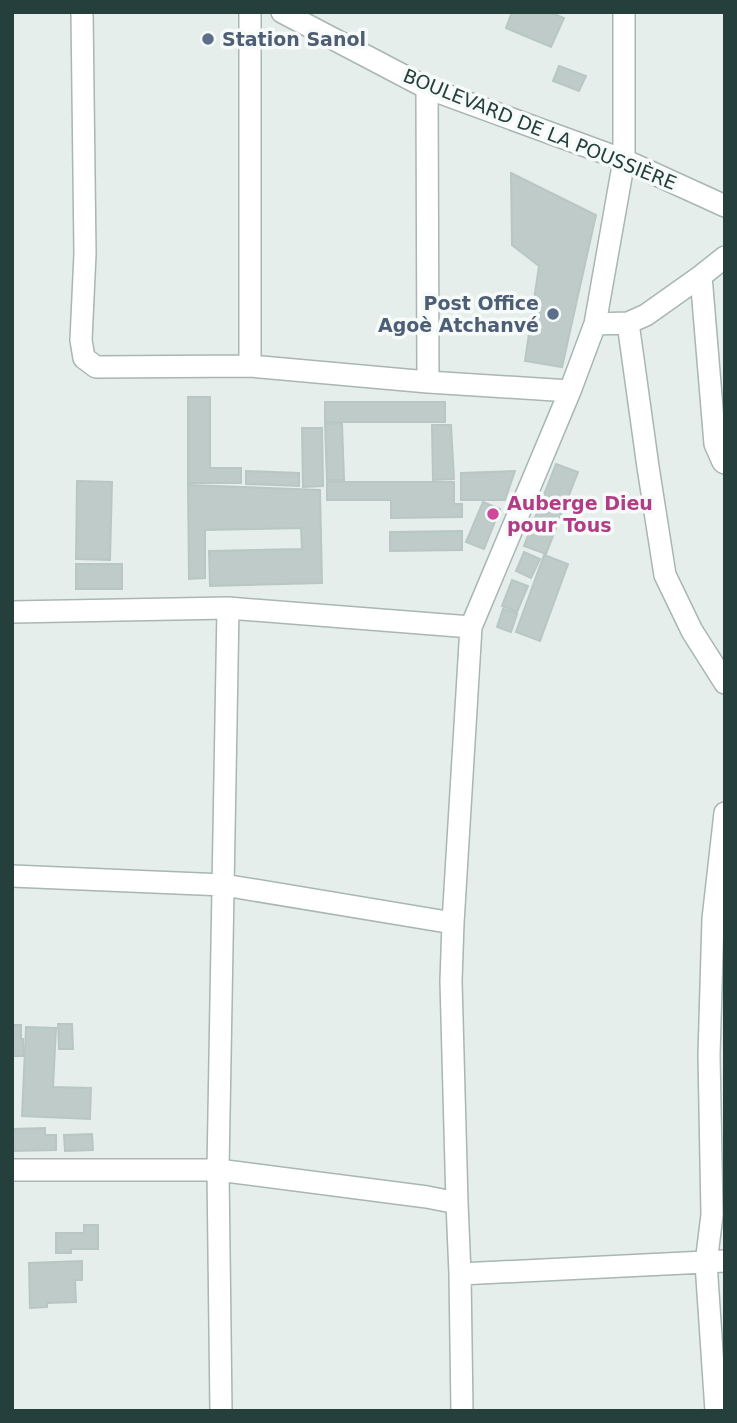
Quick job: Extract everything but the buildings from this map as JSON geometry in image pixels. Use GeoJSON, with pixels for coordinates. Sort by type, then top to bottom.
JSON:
{"type":"FeatureCollection","features":[{"type":"Feature","properties":{"kind":"street"},"geometry":{"type":"LineString","coordinates":[[82,12],[85,254],[80,340],[84,358],[96,367],[250,366],[570,391]]}},
{"type":"Feature","properties":{"kind":"street"},"geometry":{"type":"LineString","coordinates":[[250,12],[250,366]]}},
{"type":"Feature","properties":{"kind":"street","name":"BOULEVARD DE LA POUSSIÈRE"},"geometry":{"type":"LineString","coordinates":[[282,12],[312,19],[427,88],[624,160],[725,206]]}},
{"type":"Feature","properties":{"kind":"street"},"geometry":{"type":"LineString","coordinates":[[462,1411],[451,981],[471,628],[570,391],[595,324],[624,160],[624,12]]}},
{"type":"Feature","properties":{"kind":"street"},"geometry":{"type":"LineString","coordinates":[[427,88],[428,382]]}},
{"type":"Feature","properties":{"kind":"street"},"geometry":{"type":"LineString","coordinates":[[595,324],[628,323],[646,315],[725,257]]}},
{"type":"Feature","properties":{"kind":"street"},"geometry":{"type":"LineString","coordinates":[[701,276],[715,444],[725,463]]}},
{"type":"Feature","properties":{"kind":"street"},"geometry":{"type":"LineString","coordinates":[[628,323],[665,575],[692,631],[725,683]]}},
{"type":"Feature","properties":{"kind":"street"},"geometry":{"type":"LineString","coordinates":[[12,612],[228,608],[471,628]]}},
{"type":"Feature","properties":{"kind":"street"},"geometry":{"type":"LineString","coordinates":[[220,1411],[218,1170],[228,608]]}},
{"type":"Feature","properties":{"kind":"street"},"geometry":{"type":"LineString","coordinates":[[716,1411],[712,1215],[719,919],[725,813]]}},
{"type":"Feature","properties":{"kind":"street"},"geometry":{"type":"LineString","coordinates":[[12,876],[224,885],[453,923]]}},
{"type":"Feature","properties":{"kind":"street"},"geometry":{"type":"LineString","coordinates":[[12,1170],[218,1170],[457,1203]]}},
{"type":"Feature","properties":{"kind":"street"},"geometry":{"type":"LineString","coordinates":[[460,1274],[715,1262]]}},
{"type":"Feature","properties":{"kind":"place","name":"Station Sanol"},"geometry":{"type":"Point","coordinates":[208,39]}},
{"type":"Feature","properties":{"kind":"place","name":"Post Office Agoè Atchanvé"},"geometry":{"type":"Point","coordinates":[553,314]}},
{"type":"Feature","properties":{"kind":"place","name":"Auberge Dieu pour Tous"},"geometry":{"type":"Point","coordinates":[493,514]}}]}
